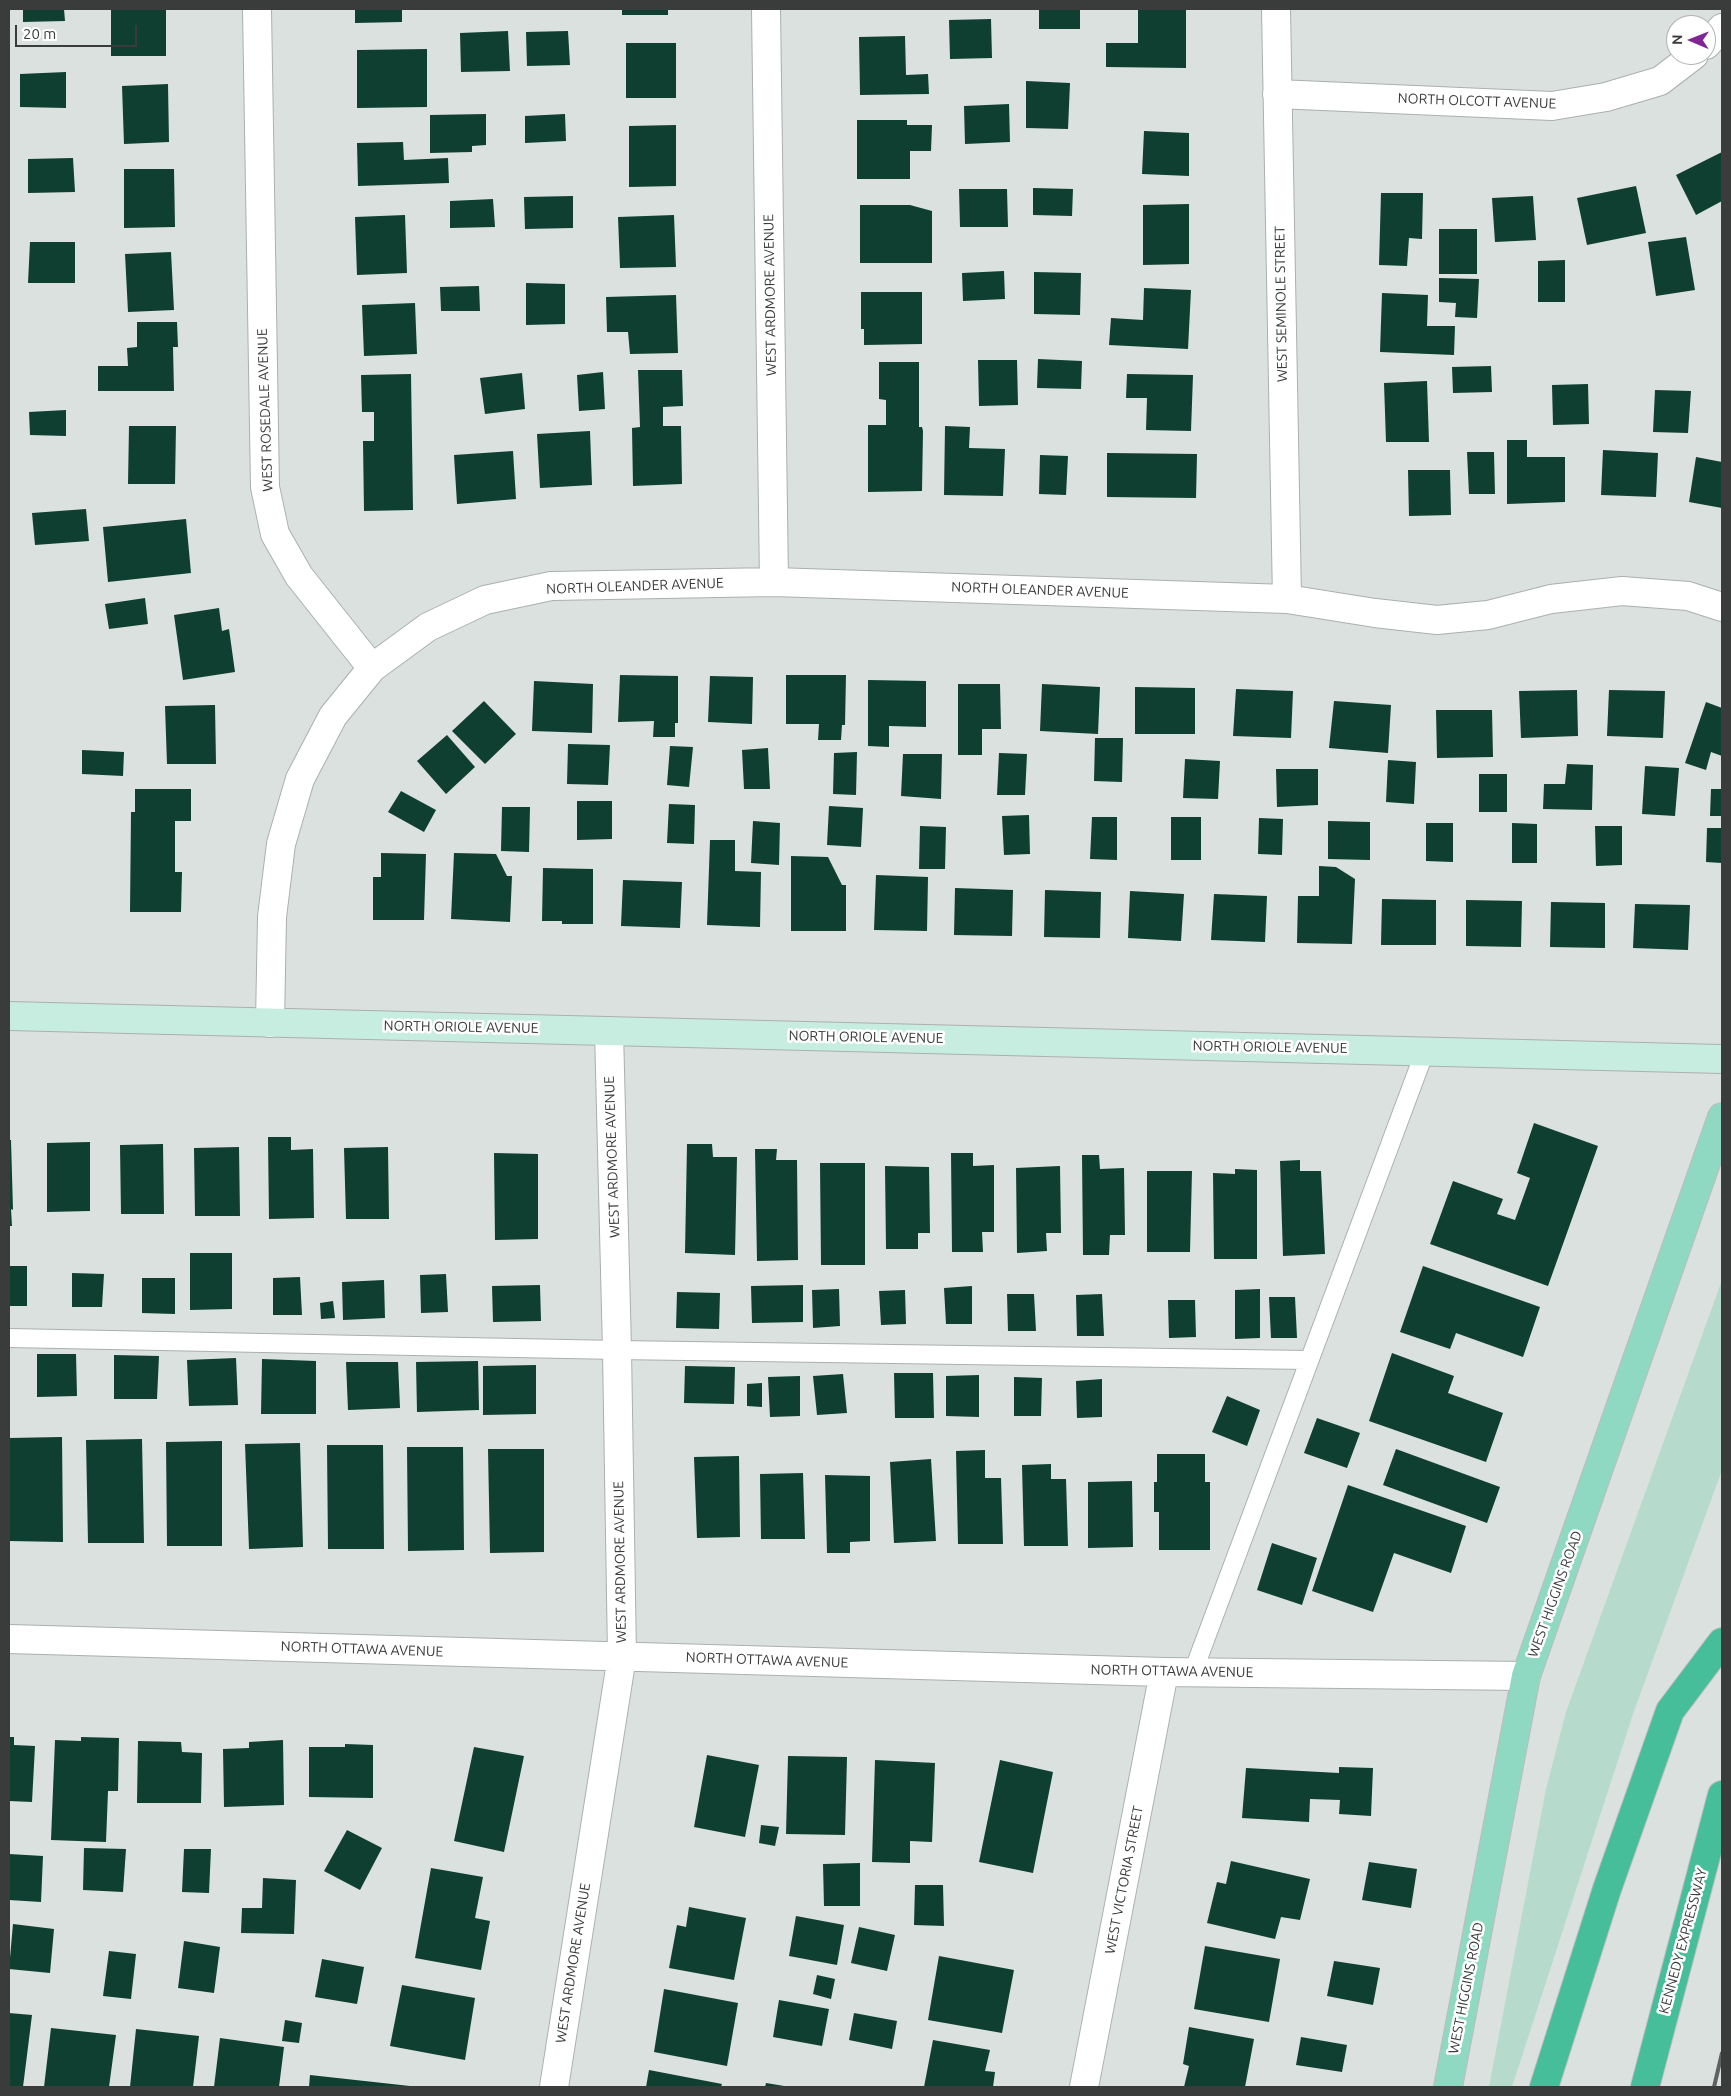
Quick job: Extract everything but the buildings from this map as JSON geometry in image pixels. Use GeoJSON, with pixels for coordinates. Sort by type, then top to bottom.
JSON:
{"type":"FeatureCollection","features":[{"type":"Feature","properties":{"kind":"highway"},"geometry":{"type":"LineString","coordinates":[[1544,2087],[1607,1889],[1670,1711],[1722,1642]]}},
{"type":"Feature","properties":{"kind":"highway","name":"KENNEDY EXPRESSWAY"},"geometry":{"type":"LineString","coordinates":[[1646,2087],[1722,1795]]}},
{"type":"Feature","properties":{"kind":"main road","name":"WEST HIGGINS ROAD"},"geometry":{"type":"LineString","coordinates":[[1448,2087],[1526,1676],[1722,1117]]}},
{"type":"Feature","properties":{"kind":"street","name":"WEST ROSEDALE AVENUE"},"geometry":{"type":"LineString","coordinates":[[257,9],[265,487],[275,534],[299,576],[372,668]]}},
{"type":"Feature","properties":{"kind":"street","name":"WEST ARDMORE AVENUE"},"geometry":{"type":"LineString","coordinates":[[766,9],[774,582]]}},
{"type":"Feature","properties":{"kind":"street","name":"WEST SEMINOLE STREET"},"geometry":{"type":"LineString","coordinates":[[1276,9],[1287,599]]}},
{"type":"Feature","properties":{"kind":"street","name":"NORTH OLCOTT AVENUE"},"geometry":{"type":"LineString","coordinates":[[1277,94],[1552,106],[1606,97],[1660,81],[1681,65]]}},
{"type":"Feature","properties":{"kind":"street","name":"NORTH OLEANDER AVENUE"},"geometry":{"type":"LineString","coordinates":[[372,668],[428,627],[485,600],[551,586],[774,582],[1287,599],[1375,613],[1437,620],[1488,615],[1551,599],[1622,591],[1688,596],[1722,607]]}},
{"type":"Feature","properties":{"kind":"street"},"geometry":{"type":"LineString","coordinates":[[270,1023],[272,917],[281,844],[300,779],[334,716],[372,668]]}},
{"type":"Feature","properties":{"kind":"street","name":"NORTH ORIOLE AVENUE"},"geometry":{"type":"LineString","coordinates":[[9,1016],[1722,1059]]}},
{"type":"Feature","properties":{"kind":"street","name":"WEST ARDMORE AVENUE"},"geometry":{"type":"LineString","coordinates":[[554,2087],[622,1656],[618,1350],[609,1031]]}},
{"type":"Feature","properties":{"kind":"street","name":"NORTH OTTAWA AVENUE"},"geometry":{"type":"LineString","coordinates":[[9,1639],[1164,1672],[1526,1676]]}},
{"type":"Feature","properties":{"kind":"street","name":"WEST VICTORIA STREET"},"geometry":{"type":"LineString","coordinates":[[1084,2087],[1164,1672]]}},
{"type":"Feature","properties":{"kind":"lane"},"geometry":{"type":"LineString","coordinates":[[1192,1672],[1425,1051]]}},
{"type":"Feature","properties":{"kind":"lane"},"geometry":{"type":"LineString","coordinates":[[9,1338],[618,1350],[1308,1360]]}},
{"type":"Feature","properties":{"kind":"green space"},"geometry":{"type":"Polygon","coordinates":[[[1722,1280],[1722,1470],[1633,1714],[1512,2087],[1489,2087],[1546,1789],[1566,1712],[1722,1280]]]}},
{"type":"Feature","properties":{"kind":"railway"},"geometry":{"type":"LineString","coordinates":[[1714,2087],[1722,2053]]}}]}
